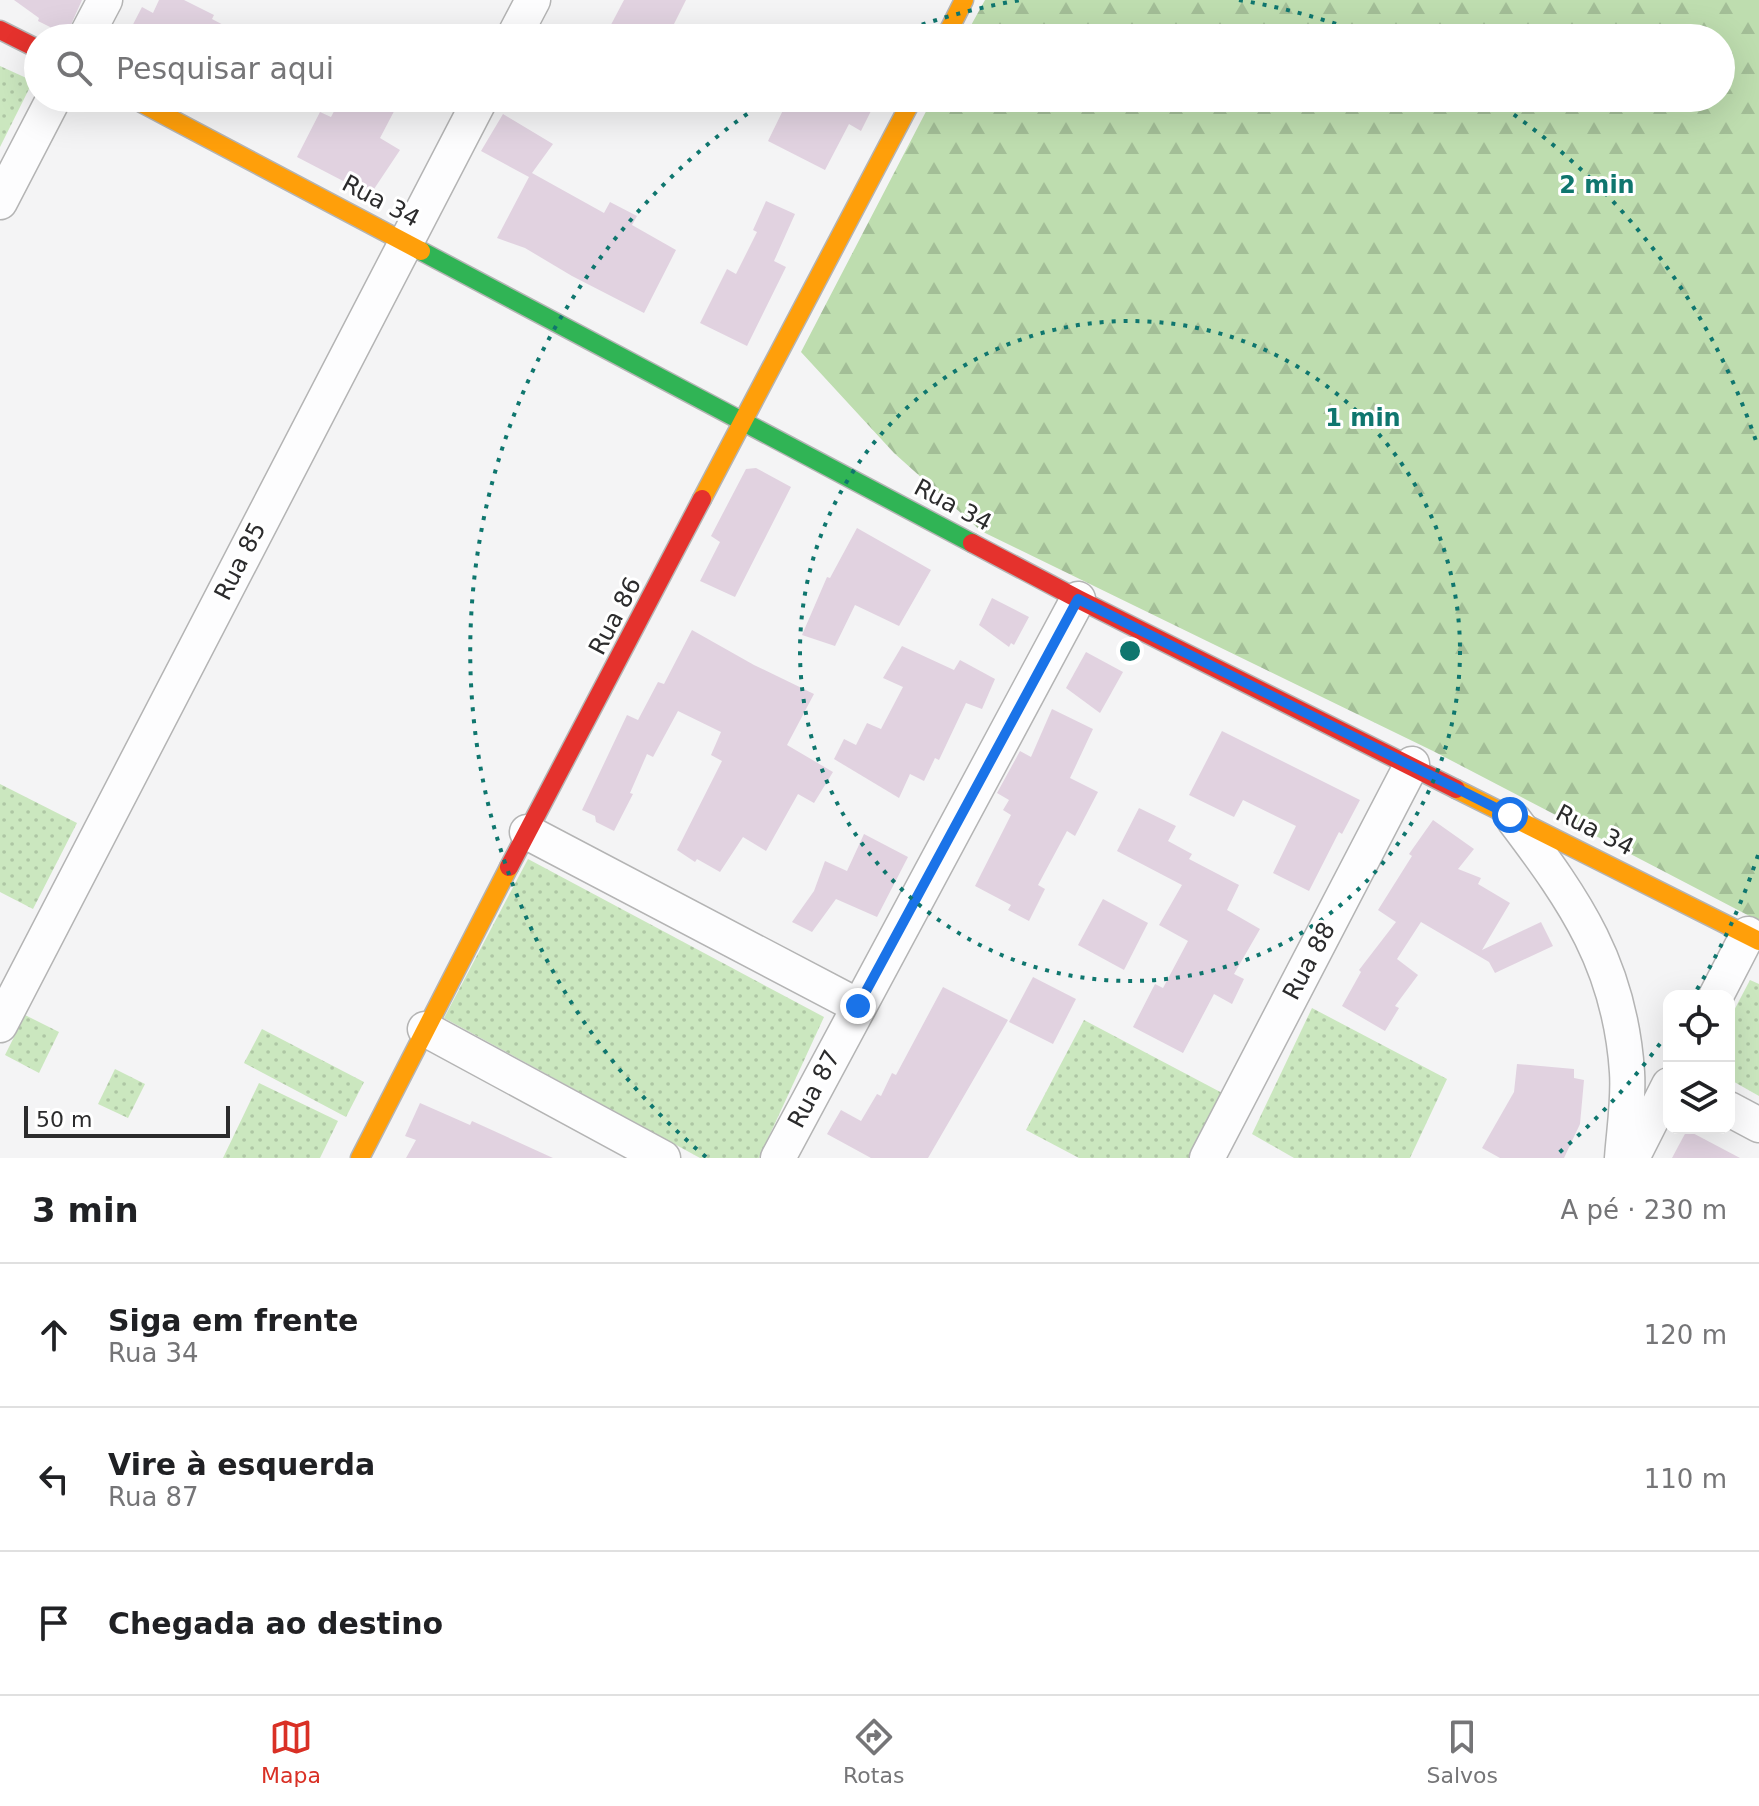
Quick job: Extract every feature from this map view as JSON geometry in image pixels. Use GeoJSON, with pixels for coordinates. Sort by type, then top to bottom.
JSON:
{"type":"FeatureCollection","features":[{"type":"Feature","properties":{"kind":"street"},"geometry":{"type":"LineString","coordinates":[[92,24],[105,0]]}},
{"type":"Feature","properties":{"kind":"street"},"geometry":{"type":"LineString","coordinates":[[520,24],[533,0]]}},
{"type":"Feature","properties":{"kind":"street"},"geometry":{"type":"LineString","coordinates":[[952,24],[964,0]]}},
{"type":"Feature","properties":{"kind":"street"},"geometry":{"type":"LineString","coordinates":[[0,30],[24,42]]}},
{"type":"Feature","properties":{"kind":"street"},"geometry":{"type":"LineString","coordinates":[[0,202],[47,112]]}},
{"type":"Feature","properties":{"kind":"street","name":"Rua 34"},"geometry":{"type":"LineString","coordinates":[[159,112],[1078,599],[1754,938]]}},
{"type":"Feature","properties":{"kind":"street","name":"Rua 85"},"geometry":{"type":"LineString","coordinates":[[0,1025],[474,112]]}},
{"type":"Feature","properties":{"kind":"street","name":"Rua 86"},"geometry":{"type":"LineString","coordinates":[[360,1158],[527,832],[906,112]]}},
{"type":"Feature","properties":{"kind":"street","name":"Rua 87"},"geometry":{"type":"LineString","coordinates":[[778,1158],[1078,599]]}},
{"type":"Feature","properties":{"kind":"street","name":"Rua 88"},"geometry":{"type":"LineString","coordinates":[[1207,1158],[1412,764]]}},
{"type":"Feature","properties":{"kind":"street"},"geometry":{"type":"LineString","coordinates":[[1510,815],[1580,913],[1601,956],[1620,1015],[1628,1075],[1622,1158]]}},
{"type":"Feature","properties":{"kind":"street"},"geometry":{"type":"LineString","coordinates":[[527,832],[858,1006]]}},
{"type":"Feature","properties":{"kind":"street"},"geometry":{"type":"LineString","coordinates":[[1720,990],[1754,938]]}},
{"type":"Feature","properties":{"kind":"street"},"geometry":{"type":"LineString","coordinates":[[425,1029],[663,1158]]}},
{"type":"Feature","properties":{"kind":"street"},"geometry":{"type":"LineString","coordinates":[[1632,1158],[1663,1097]]}},
{"type":"Feature","properties":{"kind":"street"},"geometry":{"type":"LineString","coordinates":[[1735,1112],[1759,1125]]}},
{"type":"Feature","properties":{"kind":"green space"},"geometry":{"type":"Polygon","coordinates":[[[985,0],[1759,0],[1759,921],[1433,751],[981,531],[894,453],[801,352],[926,112],[1735,112],[1735,24],[972,24],[985,0]]]}},
{"type":"Feature","properties":{"kind":"green space"},"geometry":{"type":"Polygon","coordinates":[[[0,66],[24,77],[24,99],[0,147],[0,66]]]}},
{"type":"Feature","properties":{"kind":"green space"},"geometry":{"type":"Polygon","coordinates":[[[0,784],[77,823],[33,909],[0,892],[0,784]]]}},
{"type":"Feature","properties":{"kind":"green space"},"geometry":{"type":"Polygon","coordinates":[[[528,859],[824,1017],[759,1158],[700,1158],[444,1018],[528,859]]]}},
{"type":"Feature","properties":{"kind":"green space"},"geometry":{"type":"Polygon","coordinates":[[[1750,980],[1759,984],[1759,1096],[1735,1082],[1735,1009],[1750,980]]]}},
{"type":"Feature","properties":{"kind":"green space"},"geometry":{"type":"Polygon","coordinates":[[[1312,1008],[1447,1079],[1410,1158],[1294,1158],[1252,1134],[1312,1008]]]}},
{"type":"Feature","properties":{"kind":"green space"},"geometry":{"type":"Polygon","coordinates":[[[25,1015],[59,1032],[39,1073],[5,1055],[25,1015]]]}},
{"type":"Feature","properties":{"kind":"green space"},"geometry":{"type":"Polygon","coordinates":[[[1084,1020],[1226,1095],[1193,1158],[1079,1158],[1026,1130],[1084,1020]]]}},
{"type":"Feature","properties":{"kind":"green space"},"geometry":{"type":"Polygon","coordinates":[[[262,1029],[364,1082],[346,1117],[244,1063],[262,1029]]]}},
{"type":"Feature","properties":{"kind":"green space"},"geometry":{"type":"Polygon","coordinates":[[[115,1069],[145,1084],[128,1118],[98,1104],[115,1069]]]}},
{"type":"Feature","properties":{"kind":"green space"},"geometry":{"type":"Polygon","coordinates":[[[259,1083],[338,1121],[320,1158],[223,1158],[259,1083]]]}},
{"type":"Feature","properties":{"kind":"building"},"geometry":{"type":"Polygon","coordinates":[[[14,0],[82,0],[71,24],[44,24],[38,21],[39,18],[14,0]]]}},
{"type":"Feature","properties":{"kind":"building"},"geometry":{"type":"Polygon","coordinates":[[[159,0],[184,0],[214,15],[212,19],[221,24],[133,24],[142,7],[153,13],[159,0]]]}},
{"type":"Feature","properties":{"kind":"building"},"geometry":{"type":"Polygon","coordinates":[[[624,0],[686,0],[674,24],[611,24],[624,0]]]}},
{"type":"Feature","properties":{"kind":"building"},"geometry":{"type":"Polygon","coordinates":[[[320,112],[331,117],[334,112],[394,112],[380,138],[400,150],[370,195],[297,157],[320,112]]]}},
{"type":"Feature","properties":{"kind":"building"},"geometry":{"type":"Polygon","coordinates":[[[782,112],[870,112],[861,131],[849,124],[825,170],[768,141],[782,112]]]}},
{"type":"Feature","properties":{"kind":"building"},"geometry":{"type":"Polygon","coordinates":[[[503,114],[553,144],[532,173],[604,213],[610,202],[637,216],[632,225],[676,250],[644,313],[525,248],[497,238],[529,177],[481,151],[503,114]]]}},
{"type":"Feature","properties":{"kind":"building"},"geometry":{"type":"Polygon","coordinates":[[[766,201],[795,214],[774,261],[786,267],[747,346],[700,323],[727,269],[736,274],[757,232],[753,230],[766,201]]]}},
{"type":"Feature","properties":{"kind":"building"},"geometry":{"type":"Polygon","coordinates":[[[756,468],[791,487],[735,597],[700,581],[720,542],[711,536],[746,469],[756,468]]]}},
{"type":"Feature","properties":{"kind":"building"},"geometry":{"type":"Polygon","coordinates":[[[857,528],[931,570],[899,626],[855,605],[835,646],[802,635],[827,577],[830,578],[857,528]]]}},
{"type":"Feature","properties":{"kind":"building"},"geometry":{"type":"Polygon","coordinates":[[[992,598],[1029,617],[1014,645],[1011,643],[1009,647],[979,625],[992,598]]]}},
{"type":"Feature","properties":{"kind":"building"},"geometry":{"type":"Polygon","coordinates":[[[692,630],[814,694],[787,745],[833,772],[814,803],[798,794],[766,851],[743,837],[720,872],[697,859],[695,862],[677,850],[722,761],[711,755],[721,732],[678,711],[653,757],[647,754],[630,793],[633,794],[614,831],[582,810],[627,715],[638,720],[658,682],[664,684],[692,630]]]}},
{"type":"Feature","properties":{"kind":"building"},"geometry":{"type":"Polygon","coordinates":[[[902,646],[954,670],[960,660],[995,679],[982,709],[966,703],[939,760],[935,758],[924,781],[910,774],[899,798],[834,759],[844,739],[856,745],[867,723],[881,729],[903,687],[883,678],[902,646]]]}},
{"type":"Feature","properties":{"kind":"building"},"geometry":{"type":"Polygon","coordinates":[[[1086,652],[1123,672],[1100,713],[1066,688],[1086,652]]]}},
{"type":"Feature","properties":{"kind":"building"},"geometry":{"type":"Polygon","coordinates":[[[1052,709],[1093,729],[1070,778],[1098,792],[1075,836],[1067,831],[1038,885],[1045,889],[1029,921],[1008,910],[1011,905],[975,886],[1011,815],[1003,810],[1009,800],[997,793],[1020,751],[1031,757],[1052,709]]]}},
{"type":"Feature","properties":{"kind":"building"},"geometry":{"type":"Polygon","coordinates":[[[1222,731],[1360,800],[1342,834],[1339,832],[1309,891],[1273,873],[1296,826],[1243,800],[1234,817],[1189,795],[1222,731]]]}},
{"type":"Feature","properties":{"kind":"building"},"geometry":{"type":"Polygon","coordinates":[[[1139,808],[1176,826],[1168,841],[1192,854],[1189,859],[1239,885],[1227,910],[1260,929],[1234,974],[1244,979],[1232,1004],[1214,994],[1183,1053],[1133,1027],[1155,984],[1163,988],[1188,941],[1159,925],[1182,885],[1117,851],[1139,808]]]}},
{"type":"Feature","properties":{"kind":"building"},"geometry":{"type":"Polygon","coordinates":[[[1433,820],[1474,849],[1458,869],[1481,878],[1478,884],[1510,903],[1482,950],[1541,922],[1553,946],[1495,973],[1489,962],[1421,922],[1397,959],[1418,975],[1395,1006],[1399,1008],[1385,1031],[1342,1006],[1361,972],[1359,970],[1396,922],[1378,910],[1412,856],[1409,854],[1433,820]]]}},
{"type":"Feature","properties":{"kind":"building"},"geometry":{"type":"Polygon","coordinates":[[[864,834],[908,857],[877,917],[836,899],[812,932],[792,922],[814,891],[825,861],[847,871],[864,834]]]}},
{"type":"Feature","properties":{"kind":"building"},"geometry":{"type":"Polygon","coordinates":[[[1103,899],[1148,923],[1124,970],[1078,945],[1103,899]]]}},
{"type":"Feature","properties":{"kind":"building"},"geometry":{"type":"Polygon","coordinates":[[[1033,977],[1076,999],[1053,1044],[1009,1022],[1033,977]]]}},
{"type":"Feature","properties":{"kind":"building"},"geometry":{"type":"Polygon","coordinates":[[[943,987],[1008,1020],[928,1158],[871,1158],[827,1134],[841,1110],[861,1121],[877,1094],[881,1096],[892,1073],[896,1075],[943,987]]]}},
{"type":"Feature","properties":{"kind":"building"},"geometry":{"type":"Polygon","coordinates":[[[1517,1064],[1574,1069],[1574,1078],[1584,1080],[1580,1124],[1564,1158],[1500,1158],[1482,1148],[1514,1092],[1517,1064]]]}},
{"type":"Feature","properties":{"kind":"building"},"geometry":{"type":"Polygon","coordinates":[[[420,1103],[470,1125],[472,1121],[553,1158],[406,1158],[416,1140],[405,1136],[420,1103]]]}},
{"type":"Feature","properties":{"kind":"building"},"geometry":{"type":"Polygon","coordinates":[[[1685,1134],[1695,1134],[1740,1158],[1672,1158],[1685,1134]]]}},
{"type":"Feature","properties":{"kind":"traffic: fast"},"geometry":{"type":"LineString","coordinates":[[421,251],[972,543]]}},
{"type":"Feature","properties":{"kind":"traffic: slow"},"geometry":{"type":"LineString","coordinates":[[952,24],[964,0]]}},
{"type":"Feature","properties":{"kind":"traffic: slow"},"geometry":{"type":"LineString","coordinates":[[158,112],[421,251]]}},
{"type":"Feature","properties":{"kind":"traffic: slow"},"geometry":{"type":"LineString","coordinates":[[702,499],[906,112]]}},
{"type":"Feature","properties":{"kind":"traffic: slow"},"geometry":{"type":"LineString","coordinates":[[1456,789],[1759,941]]}},
{"type":"Feature","properties":{"kind":"traffic: slow"},"geometry":{"type":"LineString","coordinates":[[360,1158],[509,867]]}},
{"type":"Feature","properties":{"kind":"traffic: jam"},"geometry":{"type":"LineString","coordinates":[[0,30],[24,42]]}},
{"type":"Feature","properties":{"kind":"traffic: jam"},"geometry":{"type":"LineString","coordinates":[[509,867],[702,499]]}},
{"type":"Feature","properties":{"kind":"traffic: jam"},"geometry":{"type":"LineString","coordinates":[[972,543],[1456,789]]}},
{"type":"Feature","properties":{"kind":"route"},"geometry":{"type":"LineString","coordinates":[[858,1006],[1078,599],[1510,815]]}}]}
